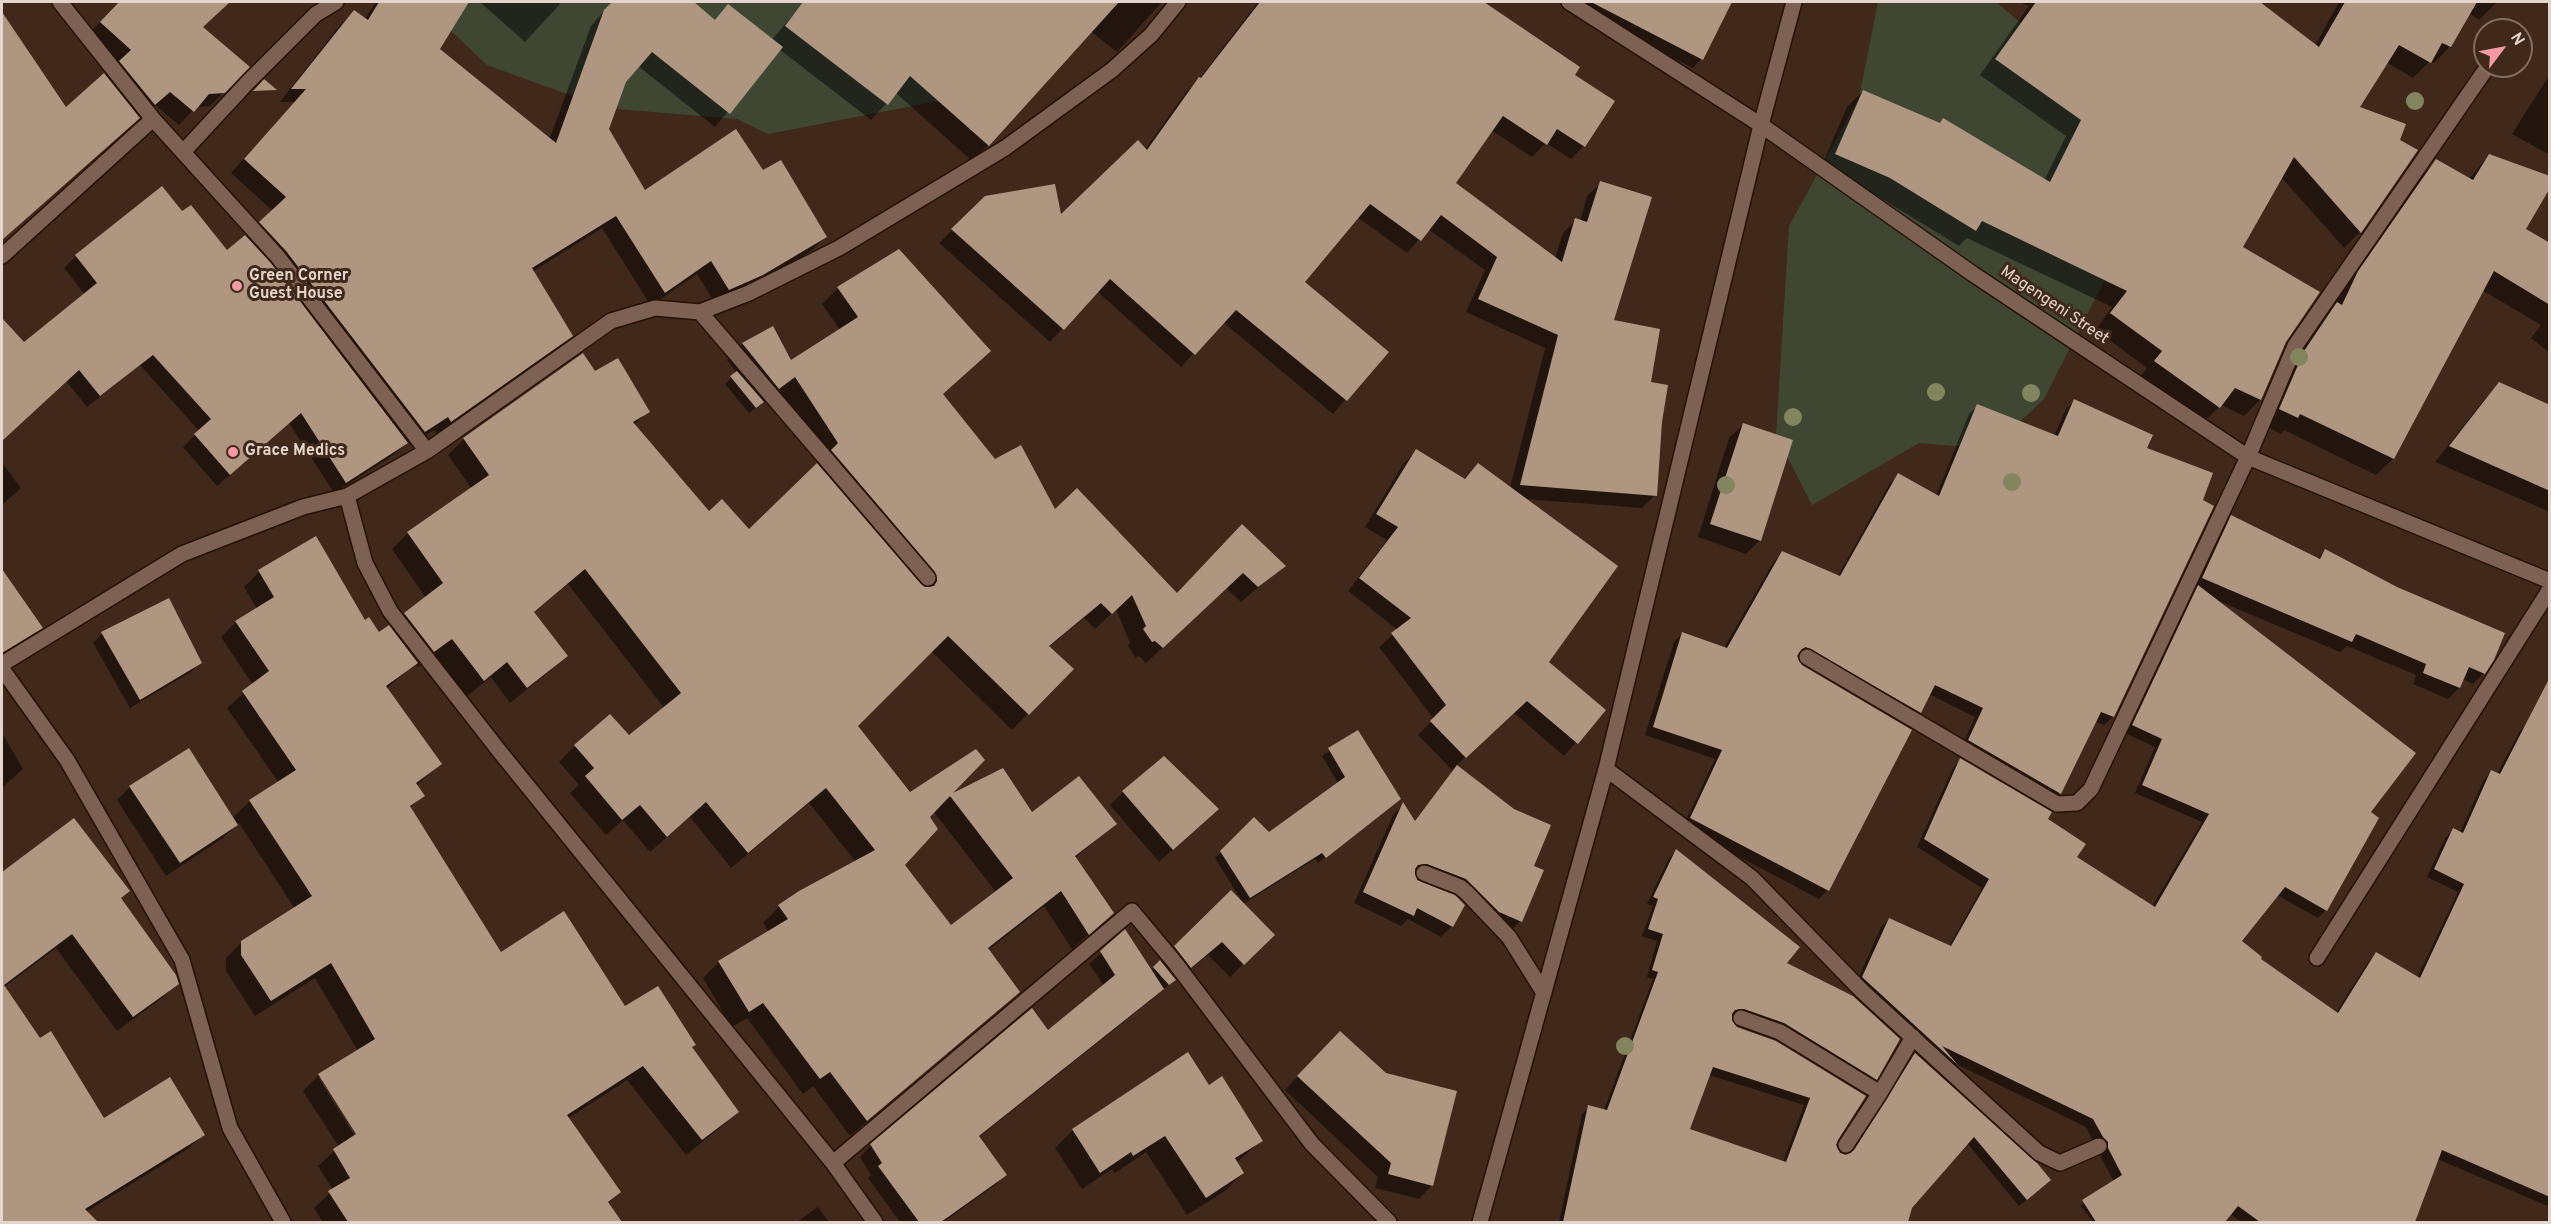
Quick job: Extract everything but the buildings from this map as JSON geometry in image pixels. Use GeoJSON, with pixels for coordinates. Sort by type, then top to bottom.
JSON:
{"type":"FeatureCollection","features":[{"type":"Feature","properties":{"kind":"street"},"geometry":{"type":"LineString","coordinates":[[60,2],[153,119],[278,257],[427,452]]}},
{"type":"Feature","properties":{"kind":"street"},"geometry":{"type":"LineString","coordinates":[[184,151],[247,83],[316,14],[336,2]]}},
{"type":"Feature","properties":{"kind":"street"},"geometry":{"type":"LineString","coordinates":[[2,664],[182,554],[303,507],[347,496],[427,452],[611,321],[655,308],[700,312],[749,293],[839,248],[1005,148],[1112,70],[1151,35],[1178,2]]}},
{"type":"Feature","properties":{"kind":"street","name":"Magengeni Street"},"geometry":{"type":"LineString","coordinates":[[1569,2],[1761,125],[1973,274],[2248,457],[2550,581]]}},
{"type":"Feature","properties":{"kind":"street"},"geometry":{"type":"LineString","coordinates":[[1480,1222],[1606,769],[1761,125],[1794,2]]}},
{"type":"Feature","properties":{"kind":"street"},"geometry":{"type":"LineString","coordinates":[[1807,657],[2057,804],[2077,803],[2091,789],[2248,457],[2295,346],[2480,78]]}},
{"type":"Feature","properties":{"kind":"street"},"geometry":{"type":"LineString","coordinates":[[2,256],[153,119]]}},
{"type":"Feature","properties":{"kind":"street"},"geometry":{"type":"LineString","coordinates":[[700,312],[928,578]]}},
{"type":"Feature","properties":{"kind":"street"},"geometry":{"type":"LineString","coordinates":[[347,496],[365,563],[390,611],[507,760],[833,1163],[875,1222]]}},
{"type":"Feature","properties":{"kind":"street"},"geometry":{"type":"LineString","coordinates":[[2317,958],[2550,589]]}},
{"type":"Feature","properties":{"kind":"street"},"geometry":{"type":"LineString","coordinates":[[2,669],[67,760],[182,960],[230,1128],[283,1222]]}},
{"type":"Feature","properties":{"kind":"street"},"geometry":{"type":"LineString","coordinates":[[1606,769],[1752,878],[1862,991],[2038,1153],[2060,1163],[2099,1146]]}},
{"type":"Feature","properties":{"kind":"street"},"geometry":{"type":"LineString","coordinates":[[1424,873],[1460,887],[1467,893],[1509,937],[1544,993]]}},
{"type":"Feature","properties":{"kind":"street"},"geometry":{"type":"LineString","coordinates":[[833,1163],[1132,911],[1176,964],[1312,1144],[1389,1222]]}},
{"type":"Feature","properties":{"kind":"street"},"geometry":{"type":"LineString","coordinates":[[1741,1018],[1780,1032],[1880,1094]]}},
{"type":"Feature","properties":{"kind":"street"},"geometry":{"type":"LineString","coordinates":[[1846,1145],[1880,1094],[1913,1037]]}},
{"type":"Feature","properties":{"kind":"green space"},"geometry":{"type":"Polygon","coordinates":[[[421,2],[1000,2],[959,97],[768,134],[737,119],[605,108],[487,65],[421,2]]]}},
{"type":"Feature","properties":{"kind":"green space"},"geometry":{"type":"Polygon","coordinates":[[[1878,2],[1996,2],[2066,61],[2144,203],[2044,399],[1991,449],[1919,443],[1812,505],[1776,435],[1789,226],[1859,98],[1878,2]]]}},
{"type":"Feature","properties":{"kind":"place","name":"Green Corner Guest House"},"geometry":{"type":"Point","coordinates":[237,286]}},
{"type":"Feature","properties":{"kind":"place","name":"Grace Medics"},"geometry":{"type":"Point","coordinates":[233,452]}}]}
